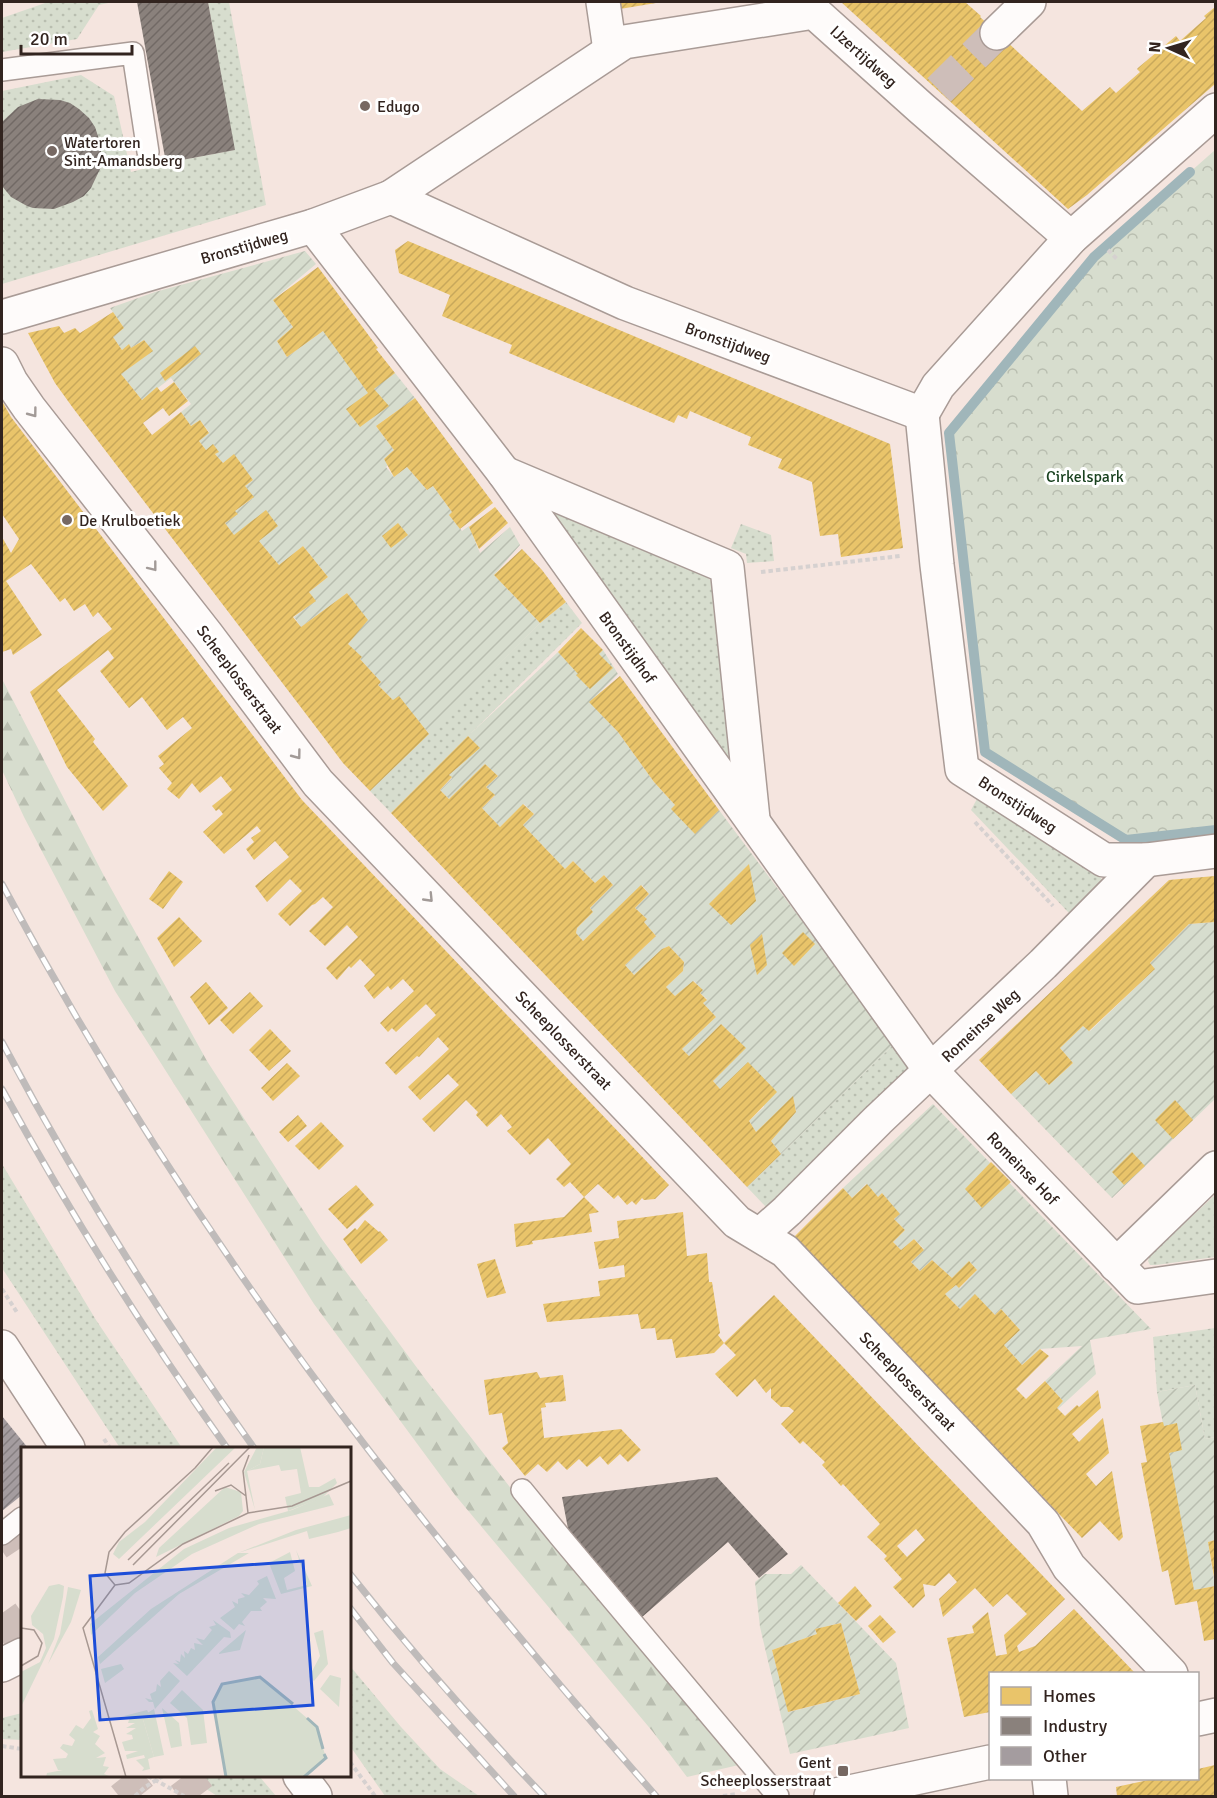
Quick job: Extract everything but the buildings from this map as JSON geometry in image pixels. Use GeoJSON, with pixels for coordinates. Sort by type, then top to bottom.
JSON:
{"type":"FeatureCollection","features":[{"type":"Feature","properties":{"kind":"street"},"geometry":{"type":"LineString","coordinates":[[603,2],[610,50]]}},
{"type":"Feature","properties":{"kind":"street"},"geometry":{"type":"LineString","coordinates":[[997,33],[1029,2]]}},
{"type":"Feature","properties":{"kind":"street","name":"IJzertijdweg"},"geometry":{"type":"LineString","coordinates":[[392,197],[624,42],[814,12],[930,99],[1071,238]]}},
{"type":"Feature","properties":{"kind":"street"},"geometry":{"type":"LineString","coordinates":[[922,414],[938,386],[1071,238],[1215,110]]}},
{"type":"Feature","properties":{"kind":"street","name":"Bronstijdweg"},"geometry":{"type":"LineString","coordinates":[[2,317],[314,226],[392,197],[625,303],[922,414],[962,769],[1104,860],[1146,860]]}},
{"type":"Feature","properties":{"kind":"street","name":"Bronstijdhof"},"geometry":{"type":"LineString","coordinates":[[314,226],[504,473],[931,1071]]}},
{"type":"Feature","properties":{"kind":"street","name":"Scheeplosserstraat"},"geometry":{"type":"LineString","coordinates":[[2,364],[29,408],[207,635],[318,783],[736,1222],[784,1251],[1035,1514],[1069,1568],[1169,1672]]}},
{"type":"Feature","properties":{"kind":"street","name":"Bronstijdhof"},"geometry":{"type":"LineString","coordinates":[[504,473],[727,567],[753,820]]}},
{"type":"Feature","properties":{"kind":"street"},"geometry":{"type":"LineString","coordinates":[[1146,860],[1215,851]]}},
{"type":"Feature","properties":{"kind":"street","name":"Romeinse Weg"},"geometry":{"type":"LineString","coordinates":[[760,1235],[1076,931],[1146,860]]}},
{"type":"Feature","properties":{"kind":"street","name":"Romeinse Hof"},"geometry":{"type":"LineString","coordinates":[[931,1071],[1138,1287],[1215,1276]]}},
{"type":"Feature","properties":{"kind":"street"},"geometry":{"type":"LineString","coordinates":[[1116,1265],[1215,1168]]}},
{"type":"Feature","properties":{"kind":"street"},"geometry":{"type":"LineString","coordinates":[[2,1347],[67,1447]]}},
{"type":"Feature","properties":{"kind":"street"},"geometry":{"type":"LineString","coordinates":[[2,1665],[21,1656]]}},
{"type":"Feature","properties":{"kind":"street"},"geometry":{"type":"LineString","coordinates":[[1199,1719],[1215,1715]]}},
{"type":"Feature","properties":{"kind":"street"},"geometry":{"type":"LineString","coordinates":[[847,1795],[989,1762]]}},
{"type":"Feature","properties":{"kind":"street"},"geometry":{"type":"LineString","coordinates":[[301,1777],[315,1797]]}},
{"type":"Feature","properties":{"kind":"street"},"geometry":{"type":"LineString","coordinates":[[1049,1780],[1051,1797]]}},
{"type":"Feature","properties":{"kind":"lane"},"geometry":{"type":"LineString","coordinates":[[2,70],[133,53],[148,152]]}},
{"type":"Feature","properties":{"kind":"lane"},"geometry":{"type":"LineString","coordinates":[[522,1490],[778,1797]]}},
{"type":"Feature","properties":{"kind":"lane"},"geometry":{"type":"LineString","coordinates":[[2,1534],[21,1519]]}},
{"type":"Feature","properties":{"kind":"path"},"geometry":{"type":"LineString","coordinates":[[727,576],[936,551]]}},
{"type":"Feature","properties":{"kind":"path"},"geometry":{"type":"LineString","coordinates":[[972,819],[1076,931]]}},
{"type":"Feature","properties":{"kind":"path"},"geometry":{"type":"LineString","coordinates":[[2,1746],[21,1749]]}},
{"type":"Feature","properties":{"kind":"path"},"geometry":{"type":"LineString","coordinates":[[351,1763],[375,1797]]}},
{"type":"Feature","properties":{"kind":"path"},"geometry":{"type":"LineString","coordinates":[[151,1777],[184,1797]]}},
{"type":"Feature","properties":{"kind":"path"},"geometry":{"type":"LineString","coordinates":[[135,1797],[161,1777]]}},
{"type":"Feature","properties":{"kind":"path"},"geometry":{"type":"LineString","coordinates":[[723,1797],[735,1794]]}},
{"type":"Feature","properties":{"kind":"green space"},"geometry":{"type":"Polygon","coordinates":[[[48,2],[113,2],[99,5],[77,39],[2,52],[2,18],[48,2]]]}},
{"type":"Feature","properties":{"kind":"green space"},"geometry":{"type":"Polygon","coordinates":[[[208,2],[229,2],[266,205],[2,284],[2,91],[81,75],[114,96],[131,172],[234,150],[208,2]]]}},
{"type":"Feature","properties":{"kind":"green space","name":"Cirkelspark"},"geometry":{"type":"Polygon","coordinates":[[[1215,150],[1215,830],[1126,840],[985,752],[949,433],[1094,257],[1215,150]]]}},
{"type":"Feature","properties":{"kind":"green space"},"geometry":{"type":"Polygon","coordinates":[[[305,251],[316,264],[273,300],[293,327],[277,341],[287,357],[323,331],[395,373],[415,398],[376,426],[394,450],[384,459],[388,465],[386,467],[394,477],[407,467],[427,490],[433,486],[452,512],[449,515],[462,531],[469,526],[480,553],[510,527],[520,545],[494,575],[540,623],[429,734],[404,703],[393,700],[378,685],[381,682],[348,644],[367,620],[347,593],[301,627],[294,617],[315,601],[309,592],[328,577],[303,546],[279,565],[259,541],[234,535],[225,523],[237,514],[235,511],[253,498],[245,486],[253,480],[234,455],[223,463],[215,454],[218,452],[214,445],[206,450],[199,441],[209,432],[200,420],[191,426],[181,412],[191,404],[171,378],[142,400],[121,374],[152,351],[144,340],[131,348],[129,345],[122,350],[113,337],[124,328],[110,308],[155,292],[305,251]]]}},
{"type":"Feature","properties":{"kind":"green space"},"geometry":{"type":"Polygon","coordinates":[[[555,513],[707,577],[712,582],[732,759],[728,759],[551,514],[555,513]]]}},
{"type":"Feature","properties":{"kind":"green space"},"geometry":{"type":"Polygon","coordinates":[[[741,524],[771,535],[774,561],[747,563],[746,554],[731,548],[741,524]]]}},
{"type":"Feature","properties":{"kind":"green space"},"geometry":{"type":"Polygon","coordinates":[[[566,602],[582,623],[391,813],[370,791],[540,623],[566,602]]]}},
{"type":"Feature","properties":{"kind":"green space"},"geometry":{"type":"Polygon","coordinates":[[[603,650],[618,674],[590,702],[618,732],[695,833],[719,810],[894,1044],[781,1154],[771,1141],[796,1112],[793,1097],[756,1132],[749,1121],[764,1107],[763,1105],[720,1089],[713,1081],[745,1048],[721,1024],[689,1056],[682,1049],[716,1017],[703,1003],[707,999],[700,993],[702,990],[694,981],[675,996],[666,987],[683,971],[684,962],[669,946],[662,949],[634,975],[625,965],[656,936],[644,922],[647,919],[635,908],[649,894],[642,885],[583,941],[576,933],[577,928],[593,912],[590,908],[613,885],[604,875],[595,883],[573,861],[565,869],[523,825],[534,814],[524,804],[500,827],[482,808],[495,796],[486,787],[498,776],[485,764],[449,799],[440,790],[452,778],[449,775],[479,748],[468,736],[558,652],[578,673],[603,650]]]}},
{"type":"Feature","properties":{"kind":"green space"},"geometry":{"type":"Polygon","coordinates":[[[2,679],[103,874],[207,1061],[321,1238],[426,1380],[520,1500],[743,1764],[687,1777],[653,1732],[455,1495],[314,1304],[115,991],[24,817],[2,770],[2,679]]]}},
{"type":"Feature","properties":{"kind":"green space"},"geometry":{"type":"Polygon","coordinates":[[[978,797],[983,798],[1101,878],[1102,881],[1071,914],[1068,912],[971,810],[978,797]]]}},
{"type":"Feature","properties":{"kind":"green space"},"geometry":{"type":"Polygon","coordinates":[[[1215,922],[1215,1099],[1112,1198],[1011,1094],[1036,1071],[1049,1085],[1073,1063],[1060,1048],[1083,1026],[1090,1031],[1155,969],[1150,963],[1189,924],[1215,922]]]}},
{"type":"Feature","properties":{"kind":"green space"},"geometry":{"type":"Polygon","coordinates":[[[894,1044],[912,1066],[766,1207],[747,1187],[894,1044]]]}},
{"type":"Feature","properties":{"kind":"green space"},"geometry":{"type":"Polygon","coordinates":[[[933,1104],[1151,1329],[1090,1340],[1096,1374],[1058,1409],[1063,1401],[1045,1381],[1082,1346],[1040,1349],[1022,1365],[1004,1345],[1020,1330],[1001,1309],[995,1315],[975,1295],[960,1309],[945,1294],[956,1285],[960,1288],[977,1270],[970,1262],[952,1278],[932,1260],[920,1271],[911,1262],[924,1249],[914,1239],[901,1250],[893,1242],[905,1230],[894,1219],[899,1214],[882,1193],[878,1197],[866,1184],[852,1198],[843,1188],[933,1104]]]}},
{"type":"Feature","properties":{"kind":"green space"},"geometry":{"type":"Polygon","coordinates":[[[2,1164],[96,1320],[181,1447],[119,1447],[2,1268],[2,1164]]]}},
{"type":"Feature","properties":{"kind":"green space"},"geometry":{"type":"Polygon","coordinates":[[[1215,1195],[1215,1257],[1150,1265],[1148,1261],[1150,1255],[1215,1195]]]}},
{"type":"Feature","properties":{"kind":"green space"},"geometry":{"type":"Polygon","coordinates":[[[1215,1328],[1215,1437],[1205,1439],[1195,1385],[1157,1392],[1153,1337],[1215,1328]]]}},
{"type":"Feature","properties":{"kind":"green space"},"geometry":{"type":"Polygon","coordinates":[[[1195,1385],[1205,1439],[1215,1437],[1215,1540],[1208,1542],[1215,1586],[1194,1590],[1157,1392],[1195,1385]]]}},
{"type":"Feature","properties":{"kind":"green space"},"geometry":{"type":"Polygon","coordinates":[[[801,1565],[896,1663],[909,1728],[790,1754],[760,1627],[755,1582],[765,1574],[791,1574],[801,1565]],[[841,1623],[815,1629],[817,1634],[772,1650],[789,1712],[860,1694],[841,1623]]]}},
{"type":"Feature","properties":{"kind":"green space"},"geometry":{"type":"Polygon","coordinates":[[[351,1667],[440,1769],[479,1796],[385,1796],[351,1747],[351,1667]]]}},
{"type":"Feature","properties":{"kind":"green space"},"geometry":{"type":"Polygon","coordinates":[[[21,1713],[21,1740],[2,1739],[2,1718],[21,1713]]]}},
{"type":"Feature","properties":{"kind":"green space"},"geometry":{"type":"Polygon","coordinates":[[[188,1777],[260,1777],[276,1796],[217,1796],[188,1777]]]}},
{"type":"Feature","properties":{"kind":"waterway"},"geometry":{"type":"LineString","coordinates":[[1190,172],[1094,257],[949,433],[985,752],[1126,840],[1216,830]]}},
{"type":"Feature","properties":{"kind":"tunnel"},"geometry":{"type":"LineString","coordinates":[[939,90],[997,33]]}},
{"type":"Feature","properties":{"kind":"tunnel"},"geometry":{"type":"LineString","coordinates":[[2,1521],[21,1550]]}},
{"type":"Feature","properties":{"kind":"tunnel"},"geometry":{"type":"LineString","coordinates":[[2,1613],[21,1640]]}},
{"type":"Feature","properties":{"kind":"tunnel"},"geometry":{"type":"LineString","coordinates":[[125,1777],[140,1796]]}},
{"type":"Feature","properties":{"kind":"tunnel"},"geometry":{"type":"LineString","coordinates":[[185,1777],[199,1796]]}},
{"type":"Feature","properties":{"kind":"railway"},"geometry":{"type":"LineString","coordinates":[[2,884],[126,1100],[265,1310],[364,1444],[435,1534],[656,1796]]}},
{"type":"Feature","properties":{"kind":"railway"},"geometry":{"type":"LineString","coordinates":[[2,1042],[60,1147],[121,1249],[186,1350],[253,1447]]}},
{"type":"Feature","properties":{"kind":"railway"},"geometry":{"type":"LineString","coordinates":[[2,1089],[109,1272],[226,1447]]}},
{"type":"Feature","properties":{"kind":"railway"},"geometry":{"type":"LineString","coordinates":[[351,1575],[444,1687],[544,1796]]}},
{"type":"Feature","properties":{"kind":"railway"},"geometry":{"type":"LineString","coordinates":[[351,1609],[393,1663],[514,1796]]}},
{"type":"Feature","properties":{"kind":"place","name":"Edugo"},"geometry":{"type":"Point","coordinates":[365,106]}},
{"type":"Feature","properties":{"kind":"place","name":"Watertoren Sint-Amandsberg"},"geometry":{"type":"Point","coordinates":[52,151]}},
{"type":"Feature","properties":{"kind":"place","name":"De Krulboetiek"},"geometry":{"type":"Point","coordinates":[67,520]}},
{"type":"Feature","properties":{"kind":"place","name":"Gent Scheeplosserstraat"},"geometry":{"type":"Point","coordinates":[843,1771]}}]}
